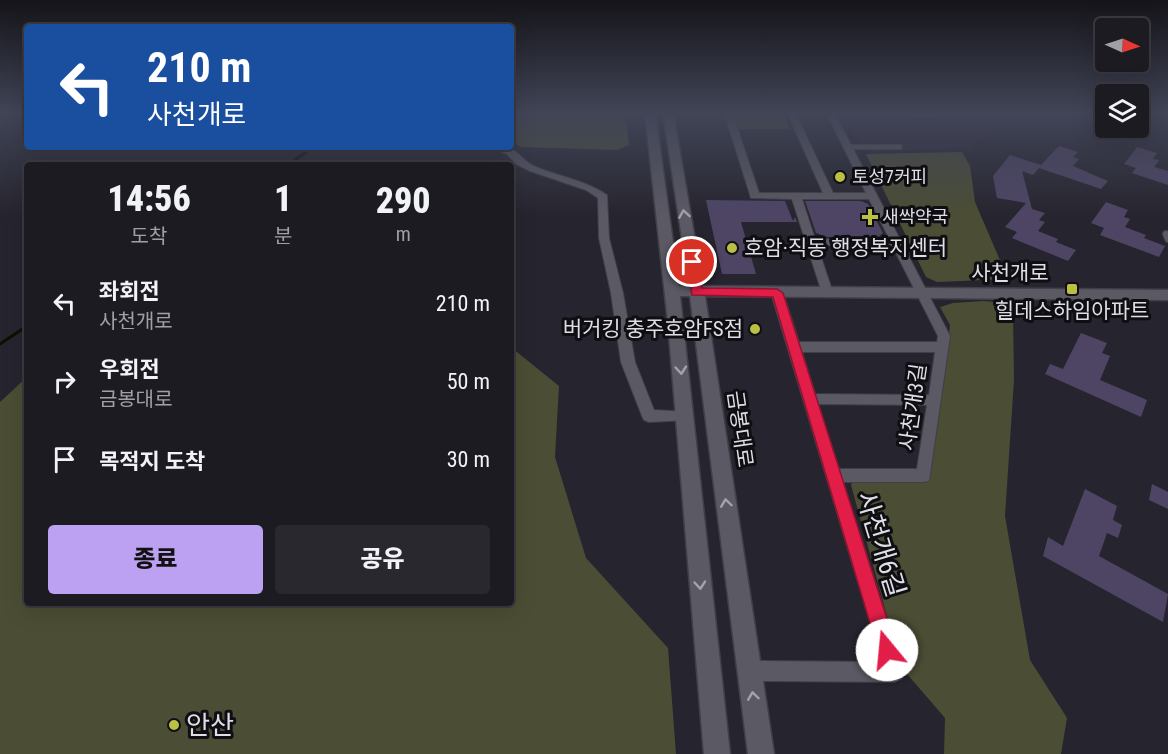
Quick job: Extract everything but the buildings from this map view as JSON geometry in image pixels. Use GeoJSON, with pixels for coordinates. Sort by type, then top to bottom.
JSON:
{"type":"FeatureCollection","features":[{"type":"Feature","properties":{"kind":"street"},"geometry":{"type":"LineString","coordinates":[[654,147],[685,416],[717,754]]}},
{"type":"Feature","properties":{"kind":"street","name":"금봉대로"},"geometry":{"type":"LineString","coordinates":[[674,147],[697,292],[761,754]]}},
{"type":"Feature","properties":{"kind":"street"},"geometry":{"type":"LineString","coordinates":[[739,147],[755,196],[873,196]]}},
{"type":"Feature","properties":{"kind":"street"},"geometry":{"type":"LineString","coordinates":[[807,147],[829,196]]}},
{"type":"Feature","properties":{"kind":"street","name":"사천개3길"},"geometry":{"type":"LineString","coordinates":[[833,475],[924,476],[944,336],[848,147]]}},
{"type":"Feature","properties":{"kind":"street"},"geometry":{"type":"LineString","coordinates":[[504,150],[533,169],[590,188],[603,196],[604,238],[617,292],[628,362],[649,416],[685,416]]}},
{"type":"Feature","properties":{"kind":"street"},"geometry":{"type":"LineString","coordinates":[[796,196],[827,293]]}},
{"type":"Feature","properties":{"kind":"street"},"geometry":{"type":"LineString","coordinates":[[811,242],[899,244]]}},
{"type":"Feature","properties":{"kind":"street","name":"사천개로"},"geometry":{"type":"LineString","coordinates":[[672,291],[1168,295]]}},
{"type":"Feature","properties":{"kind":"street","name":"사천개6길"},"geometry":{"type":"LineString","coordinates":[[749,671],[894,672],[777,293]]}},
{"type":"Feature","properties":{"kind":"street"},"geometry":{"type":"LineString","coordinates":[[794,346],[943,347]]}},
{"type":"Feature","properties":{"kind":"street"},"geometry":{"type":"LineString","coordinates":[[810,399],[935,400]]}},
{"type":"Feature","properties":{"kind":"shaded area"},"geometry":{"type":"Polygon","coordinates":[[[864,147],[969,147],[868,152],[864,147]]]}},
{"type":"Feature","properties":{"kind":"green space"},"geometry":{"type":"Polygon","coordinates":[[[526,147],[624,147],[617,150],[526,147]]]}},
{"type":"Feature","properties":{"kind":"green space"},"geometry":{"type":"Polygon","coordinates":[[[962,152],[970,166],[975,202],[1008,279],[937,282],[926,277],[866,154],[962,152]]]}},
{"type":"Feature","properties":{"kind":"green space"},"geometry":{"type":"Polygon","coordinates":[[[983,301],[1008,303],[1013,313],[1014,380],[1005,516],[1030,660],[1067,718],[1061,754],[944,754],[945,718],[901,667],[851,485],[852,482],[927,479],[950,325],[940,307],[953,303],[983,301]]]}},
{"type":"Feature","properties":{"kind":"green space"},"geometry":{"type":"Polygon","coordinates":[[[514,350],[559,386],[555,457],[586,558],[668,648],[676,754],[0,754],[0,402],[24,380],[24,606],[514,606],[514,350]]]}},
{"type":"Feature","properties":{"kind":"waterway"},"geometry":{"type":"LineString","coordinates":[[292,162],[309,150]]}},
{"type":"Feature","properties":{"kind":"waterway"},"geometry":{"type":"LineString","coordinates":[[0,344],[24,328]]}},
{"type":"Feature","properties":{"kind":"place","name":"토성7커피"},"geometry":{"type":"Point","coordinates":[840,177]}},
{"type":"Feature","properties":{"kind":"place","name":"새싹약국"},"geometry":{"type":"Point","coordinates":[870,217]}},
{"type":"Feature","properties":{"kind":"place","name":"호암·직동 행정복지센터"},"geometry":{"type":"Point","coordinates":[732,248]}},
{"type":"Feature","properties":{"kind":"place","name":"힐데스하임아파트"},"geometry":{"type":"Point","coordinates":[1072,289]}},
{"type":"Feature","properties":{"kind":"place","name":"버거킹 충주호암FS점"},"geometry":{"type":"Point","coordinates":[755,329]}},
{"type":"Feature","properties":{"kind":"place","name":"안산"},"geometry":{"type":"Point","coordinates":[174,725]}},
{"type":"Feature","properties":{"kind":"route"},"geometry":{"type":"LineString","coordinates":[[692,262],[697,292],[777,293],[887,650]]}}]}
